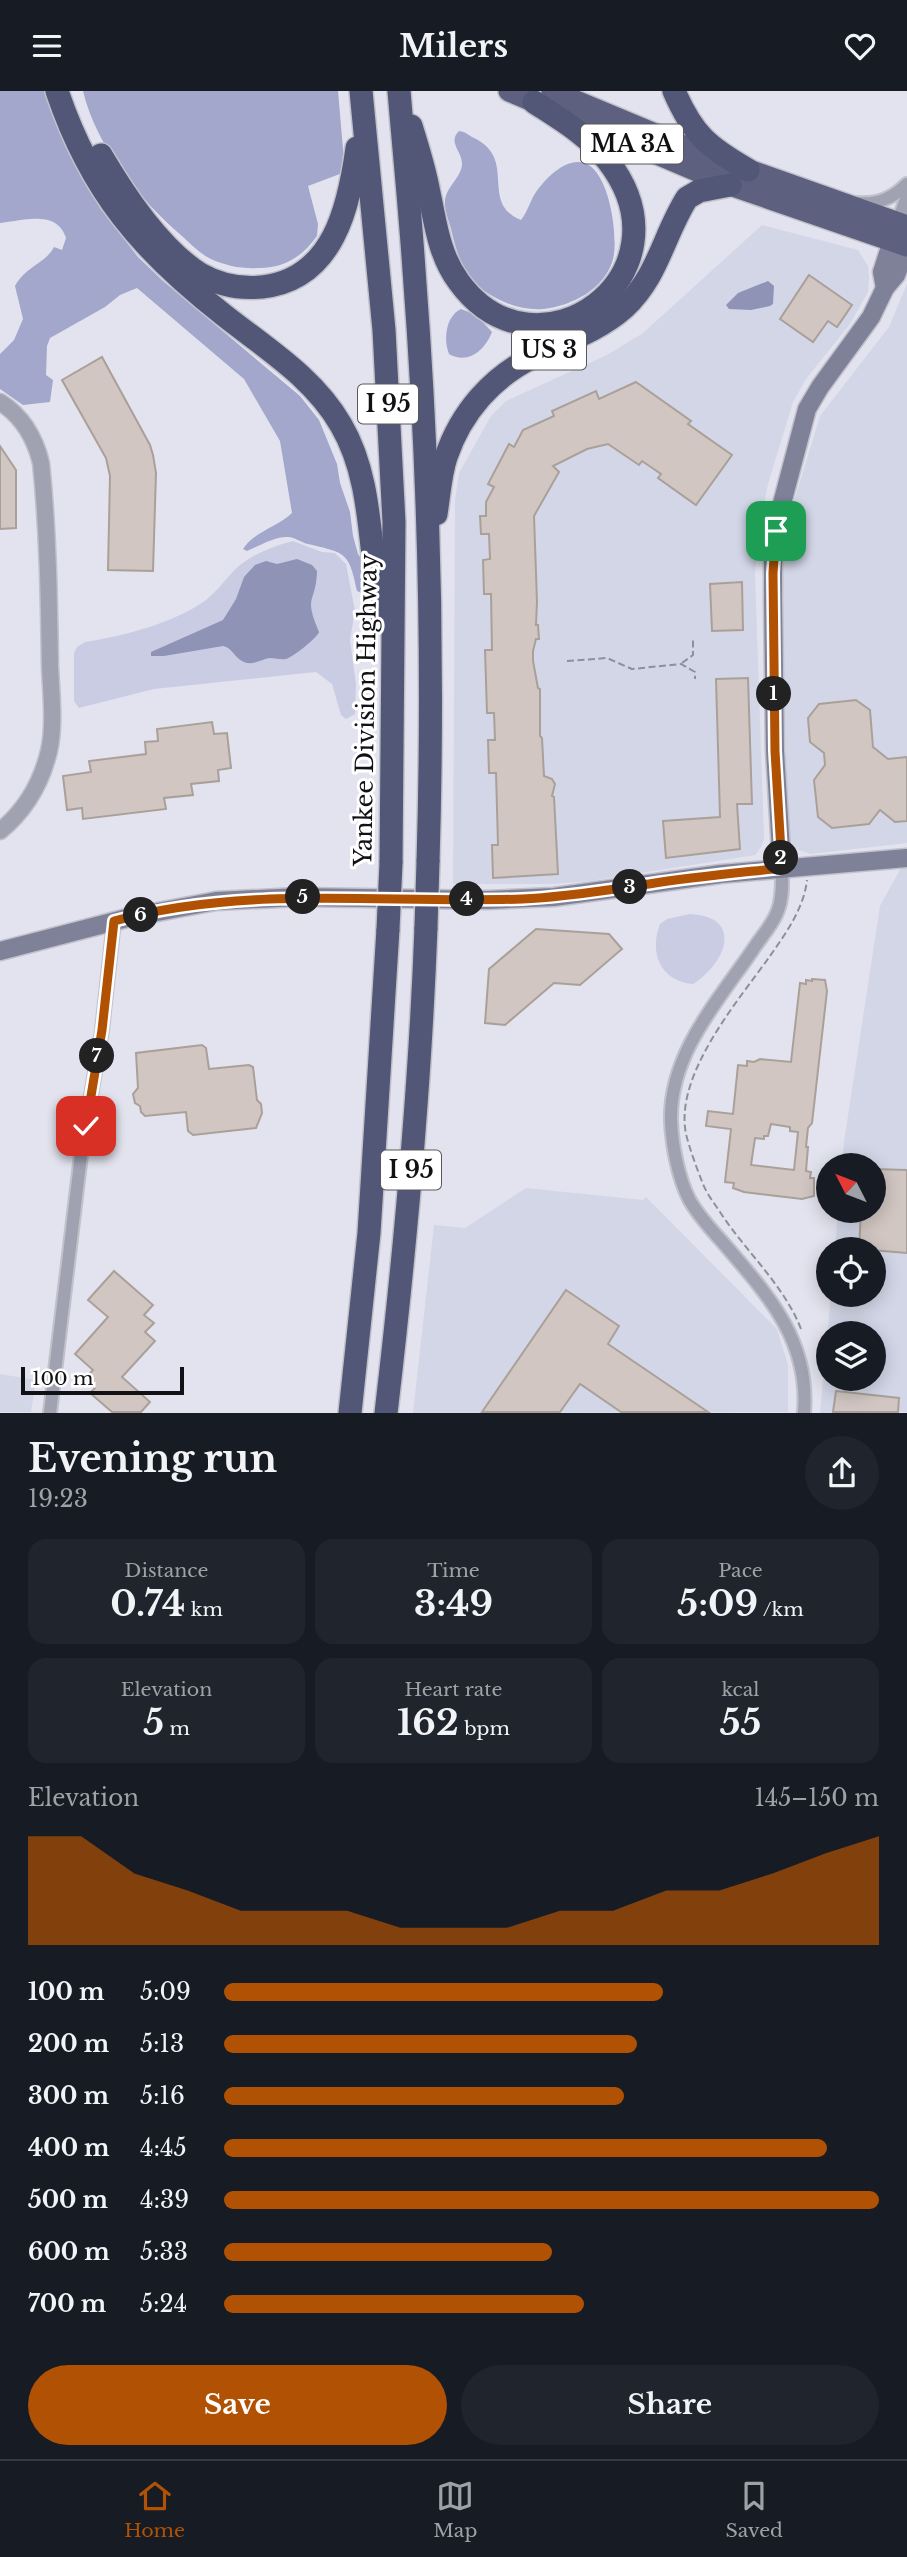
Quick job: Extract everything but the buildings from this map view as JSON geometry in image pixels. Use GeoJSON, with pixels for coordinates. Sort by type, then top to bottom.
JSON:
{"type":"FeatureCollection","features":[{"type":"Feature","properties":{"kind":"highway"},"geometry":{"type":"LineString","coordinates":[[57,91],[73,136],[88,165],[115,209],[141,242],[179,278],[310,385],[341,425],[362,475],[393,706]]}},
{"type":"Feature","properties":{"kind":"highway"},"geometry":{"type":"LineString","coordinates":[[74,91],[98,151],[127,197],[158,235],[200,274],[226,285],[248,287],[274,285],[300,273],[320,256],[331,241],[342,219],[351,189],[361,97]]}},
{"type":"Feature","properties":{"kind":"highway"},"geometry":{"type":"LineString","coordinates":[[399,91],[429,190],[439,243],[454,275],[469,294],[495,314],[518,322],[545,324],[572,319],[610,293],[628,263],[634,222],[623,183],[608,160],[543,96]]}},
{"type":"Feature","properties":{"kind":"highway","name":"I 95"},"geometry":{"type":"LineString","coordinates":[[386,1412],[410,1181],[426,927],[430,785],[428,562],[414,270],[399,91]]}},
{"type":"Feature","properties":{"kind":"highway","name":"MA 3A"},"geometry":{"type":"LineString","coordinates":[[509,91],[543,96],[730,185]]}},
{"type":"Feature","properties":{"kind":"highway"},"geometry":{"type":"LineString","coordinates":[[674,91],[691,126],[706,143],[748,170]]}},
{"type":"Feature","properties":{"kind":"highway"},"geometry":{"type":"LineString","coordinates":[[543,96],[845,202],[903,237]]}},
{"type":"Feature","properties":{"kind":"highway","name":"Yankee Division Highway"},"geometry":{"type":"LineString","coordinates":[[350,1412],[370,1220],[388,929],[393,706],[394,508],[384,330],[361,97]]}},
{"type":"Feature","properties":{"kind":"highway"},"geometry":{"type":"LineString","coordinates":[[730,185],[903,237]]}},
{"type":"Feature","properties":{"kind":"highway","name":"US 3"},"geometry":{"type":"LineString","coordinates":[[428,562],[445,458],[456,431],[472,406],[517,367],[577,338],[622,309],[648,281],[687,198],[699,191],[730,185]]}},
{"type":"Feature","properties":{"kind":"main road"},"geometry":{"type":"LineString","coordinates":[[782,868],[775,751],[773,573],[776,531],[807,409],[864,328],[885,288],[897,275],[903,237]]}},
{"type":"Feature","properties":{"kind":"main road"},"geometry":{"type":"LineString","coordinates":[[0,951],[114,921],[192,905],[246,899],[535,898],[782,868],[907,858]]}},
{"type":"Feature","properties":{"kind":"street"},"geometry":{"type":"LineString","coordinates":[[845,202],[866,204],[882,201],[892,197],[907,184]]}},
{"type":"Feature","properties":{"kind":"street"},"geometry":{"type":"LineString","coordinates":[[903,237],[907,196]]}},
{"type":"Feature","properties":{"kind":"street"},"geometry":{"type":"LineString","coordinates":[[0,402],[12,410],[23,423],[36,445],[41,463],[51,723],[48,755],[35,790],[21,812],[0,831]]}},
{"type":"Feature","properties":{"kind":"street"},"geometry":{"type":"LineString","coordinates":[[782,868],[782,886],[776,915],[685,1054],[673,1095],[671,1122],[677,1161],[689,1199],[702,1219],[772,1302],[794,1340],[803,1374],[804,1412]]}},
{"type":"Feature","properties":{"kind":"street"},"geometry":{"type":"LineString","coordinates":[[50,1412],[81,1155],[102,1030],[114,921]]}},
{"type":"Feature","properties":{"kind":"path"},"geometry":{"type":"LineString","coordinates":[[567,661],[607,658],[632,669],[681,664],[693,655],[693,640]]}},
{"type":"Feature","properties":{"kind":"path"},"geometry":{"type":"LineString","coordinates":[[681,664],[695,672],[695,679]]}},
{"type":"Feature","properties":{"kind":"path"},"geometry":{"type":"LineString","coordinates":[[804,1338],[785,1297],[743,1246],[705,1189],[687,1137],[685,1115],[687,1100],[706,1052],[796,914],[807,884],[808,866]]}},
{"type":"Feature","properties":{"kind":"shaded area"},"geometry":{"type":"Polygon","coordinates":[[[0,91],[45,91],[69,154],[100,208],[138,257],[300,396],[319,420],[337,464],[350,512],[353,536],[363,561],[362,593],[357,591],[348,561],[338,552],[288,537],[272,540],[247,551],[243,549],[253,538],[292,513],[280,441],[244,379],[137,288],[120,295],[105,307],[50,338],[47,346],[46,375],[53,380],[50,402],[23,405],[0,389],[0,354],[14,340],[23,319],[15,286],[25,273],[46,257],[54,247],[62,250],[66,238],[55,223],[47,220],[28,219],[0,223],[0,91]]]}},
{"type":"Feature","properties":{"kind":"shaded area"},"geometry":{"type":"Polygon","coordinates":[[[83,91],[338,91],[345,172],[308,186],[318,224],[317,236],[299,255],[276,266],[241,267],[207,257],[166,222],[122,171],[98,132],[83,91]]]}},
{"type":"Feature","properties":{"kind":"shaded area"},"geometry":{"type":"Polygon","coordinates":[[[459,131],[487,147],[494,157],[502,203],[521,220],[536,191],[564,165],[578,162],[589,165],[597,174],[604,186],[613,218],[614,248],[609,270],[595,287],[565,304],[533,309],[504,302],[471,279],[458,255],[445,207],[447,193],[462,165],[455,144],[459,131]]]}},
{"type":"Feature","properties":{"kind":"shaded area"},"geometry":{"type":"Polygon","coordinates":[[[762,225],[858,250],[868,266],[869,278],[868,292],[850,324],[806,379],[793,402],[768,484],[759,529],[755,574],[764,839],[761,847],[755,855],[590,881],[554,884],[453,884],[455,500],[459,473],[491,416],[506,401],[607,355],[643,333],[762,225]]]}},
{"type":"Feature","properties":{"kind":"shaded area"},"geometry":{"type":"Polygon","coordinates":[[[768,281],[774,286],[773,304],[770,306],[751,310],[729,309],[726,305],[738,293],[768,281]]]}},
{"type":"Feature","properties":{"kind":"shaded area"},"geometry":{"type":"Polygon","coordinates":[[[907,284],[907,843],[811,854],[796,849],[788,838],[781,560],[795,498],[820,416],[889,327],[907,284]]]}},
{"type":"Feature","properties":{"kind":"shaded area"},"geometry":{"type":"Polygon","coordinates":[[[461,309],[476,315],[492,332],[480,350],[463,358],[449,354],[446,342],[449,322],[461,309]]]}},
{"type":"Feature","properties":{"kind":"shaded area"},"geometry":{"type":"Polygon","coordinates":[[[293,541],[322,552],[335,553],[346,564],[355,611],[350,640],[356,684],[355,714],[346,719],[341,715],[332,684],[316,672],[154,689],[79,708],[74,701],[74,653],[77,647],[85,642],[132,632],[179,615],[206,600],[246,561],[265,550],[293,541]]]}},
{"type":"Feature","properties":{"kind":"shaded area"},"geometry":{"type":"Polygon","coordinates":[[[297,559],[312,565],[317,571],[311,605],[319,632],[294,655],[286,659],[270,658],[247,663],[223,646],[151,656],[151,652],[223,620],[236,599],[244,577],[255,565],[266,561],[277,564],[297,559]]]}},
{"type":"Feature","properties":{"kind":"shaded area"},"geometry":{"type":"Polygon","coordinates":[[[907,867],[907,1412],[820,1413],[822,1391],[886,1391],[886,1321],[829,1321],[830,1307],[886,1307],[886,1237],[836,1237],[837,1223],[886,1223],[886,1153],[843,1153],[880,906],[901,868],[907,867]]]}},
{"type":"Feature","properties":{"kind":"shaded area"},"geometry":{"type":"Polygon","coordinates":[[[690,914],[707,917],[718,923],[724,932],[721,954],[714,965],[693,984],[682,982],[665,971],[660,964],[656,945],[660,924],[667,919],[690,914]]]}},
{"type":"Feature","properties":{"kind":"shaded area"},"geometry":{"type":"Polygon","coordinates":[[[526,1188],[643,1200],[646,1197],[777,1329],[788,1365],[788,1412],[413,1413],[434,1225],[465,1228],[526,1188]]]}},
{"type":"Feature","properties":{"kind":"shaded area"},"geometry":{"type":"Polygon","coordinates":[[[0,1374],[36,1380],[31,1412],[0,1412],[0,1374]]]}},
{"type":"Feature","properties":{"kind":"route"},"geometry":{"type":"LineString","coordinates":[[86,1126],[102,1030],[114,921],[216,901],[299,897],[525,899],[577,895],[782,868],[775,751],[773,558],[776,531]]}}]}
